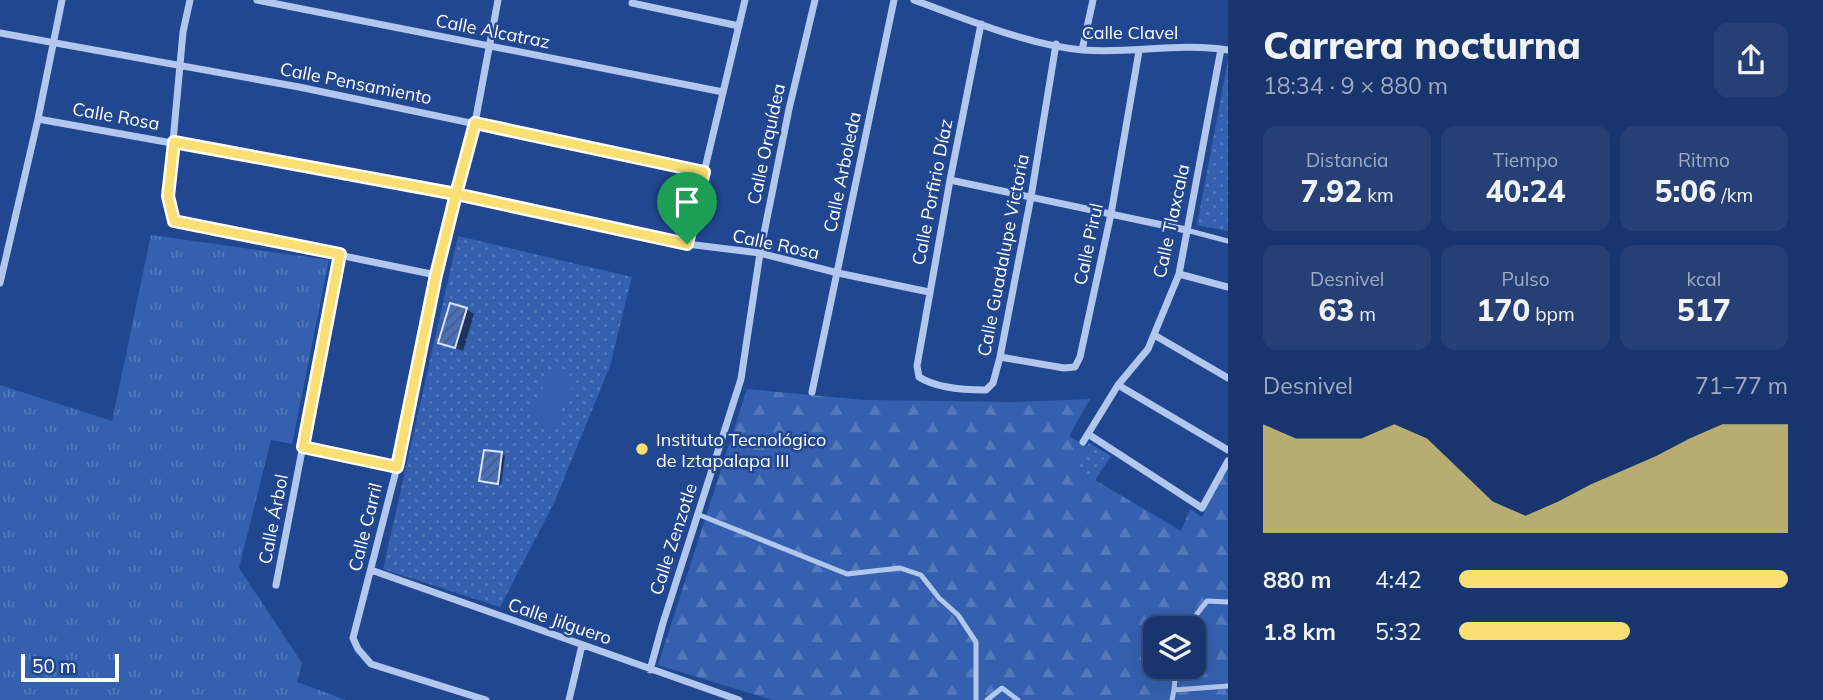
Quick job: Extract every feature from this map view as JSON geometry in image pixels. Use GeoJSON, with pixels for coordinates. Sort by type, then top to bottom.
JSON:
{"type":"FeatureCollection","features":[{"type":"Feature","properties":{"kind":"street"},"geometry":{"type":"LineString","coordinates":[[0,283],[3,250],[38,119],[62,0]]}},
{"type":"Feature","properties":{"kind":"street"},"geometry":{"type":"LineString","coordinates":[[190,0],[183,32],[168,196],[174,221],[436,275]]}},
{"type":"Feature","properties":{"kind":"street","name":"Calle Alcatraz"},"geometry":{"type":"LineString","coordinates":[[257,0],[723,92]]}},
{"type":"Feature","properties":{"kind":"street","name":"Calle Carril"},"geometry":{"type":"LineString","coordinates":[[486,700],[371,664],[358,649],[353,638],[397,467],[436,275],[475,123],[498,0]]}},
{"type":"Feature","properties":{"kind":"street"},"geometry":{"type":"LineString","coordinates":[[687,244],[745,0]]}},
{"type":"Feature","properties":{"kind":"street","name":"Calle Orquídea"},"geometry":{"type":"LineString","coordinates":[[741,379],[760,253],[815,0]]}},
{"type":"Feature","properties":{"kind":"street","name":"Calle Arboleda"},"geometry":{"type":"LineString","coordinates":[[812,392],[894,0]]}},
{"type":"Feature","properties":{"kind":"street","name":"Calle Clavel"},"geometry":{"type":"LineString","coordinates":[[914,0],[1016,36],[1082,50],[1139,51],[1193,47],[1225,50]]}},
{"type":"Feature","properties":{"kind":"street"},"geometry":{"type":"LineString","coordinates":[[1082,50],[1093,0]]}},
{"type":"Feature","properties":{"kind":"street"},"geometry":{"type":"LineString","coordinates":[[632,3],[739,26]]}},
{"type":"Feature","properties":{"kind":"street","name":"Calle Porfirio Díaz"},"geometry":{"type":"LineString","coordinates":[[916,366],[981,24]]}},
{"type":"Feature","properties":{"kind":"street","name":"Calle Pensamiento"},"geometry":{"type":"LineString","coordinates":[[0,33],[181,65],[475,123],[704,172]]}},
{"type":"Feature","properties":{"kind":"street","name":"Calle Guadalupe Victoria"},"geometry":{"type":"LineString","coordinates":[[916,366],[919,377],[928,383],[986,390],[993,383],[1031,197],[1056,44]]}},
{"type":"Feature","properties":{"kind":"street","name":"Calle Tlaxcala"},"geometry":{"type":"LineString","coordinates":[[1083,442],[1118,385],[1156,336],[1179,274],[1225,50]]}},
{"type":"Feature","properties":{"kind":"street","name":"Calle Pirul"},"geometry":{"type":"LineString","coordinates":[[1000,357],[1064,368],[1075,367],[1080,357],[1111,214],[1139,51]]}},
{"type":"Feature","properties":{"kind":"street","name":"Calle Rosa"},"geometry":{"type":"LineString","coordinates":[[38,119],[456,194],[687,244],[760,253],[929,292]]}},
{"type":"Feature","properties":{"kind":"street"},"geometry":{"type":"LineString","coordinates":[[950,180],[1186,230]]}},
{"type":"Feature","properties":{"kind":"street","name":"Calle Árbol"},"geometry":{"type":"LineString","coordinates":[[276,585],[340,254]]}},
{"type":"Feature","properties":{"kind":"street"},"geometry":{"type":"LineString","coordinates":[[1179,274],[1228,287]]}},
{"type":"Feature","properties":{"kind":"street"},"geometry":{"type":"LineString","coordinates":[[1156,336],[1228,378]]}},
{"type":"Feature","properties":{"kind":"street","name":"Calle Zenzotle"},"geometry":{"type":"LineString","coordinates":[[650,670],[741,379]]}},
{"type":"Feature","properties":{"kind":"street"},"geometry":{"type":"LineString","coordinates":[[1118,385],[1228,450]]}},
{"type":"Feature","properties":{"kind":"street"},"geometry":{"type":"LineString","coordinates":[[1088,434],[1202,508],[1228,461]]}},
{"type":"Feature","properties":{"kind":"street"},"geometry":{"type":"LineString","coordinates":[[303,447],[397,467]]}},
{"type":"Feature","properties":{"kind":"street","name":"Calle Jilguero"},"geometry":{"type":"LineString","coordinates":[[371,570],[739,700]]}},
{"type":"Feature","properties":{"kind":"street"},"geometry":{"type":"LineString","coordinates":[[569,700],[582,645]]}},
{"type":"Feature","properties":{"kind":"lane"},"geometry":{"type":"LineString","coordinates":[[1186,230],[1228,241]]}},
{"type":"Feature","properties":{"kind":"lane"},"geometry":{"type":"LineString","coordinates":[[697,514],[847,574],[900,568],[921,575],[939,598],[958,615],[975,642],[976,700]]}},
{"type":"Feature","properties":{"kind":"lane"},"geometry":{"type":"LineString","coordinates":[[1195,616],[1207,601],[1228,602]]}},
{"type":"Feature","properties":{"kind":"lane"},"geometry":{"type":"LineString","coordinates":[[1172,700],[1175,679]]}},
{"type":"Feature","properties":{"kind":"lane"},"geometry":{"type":"LineString","coordinates":[[1174,690],[1228,687]]}},
{"type":"Feature","properties":{"kind":"lane"},"geometry":{"type":"LineString","coordinates":[[987,700],[1002,688],[1018,700]]}},
{"type":"Feature","properties":{"kind":"green space"},"geometry":{"type":"Polygon","coordinates":[[[1228,60],[1228,231],[1197,225],[1228,60]]]}},
{"type":"Feature","properties":{"kind":"green space"},"geometry":{"type":"Polygon","coordinates":[[[151,235],[329,260],[292,444],[271,440],[239,568],[302,663],[297,682],[346,700],[0,700],[0,385],[112,421],[151,235]]]}},
{"type":"Feature","properties":{"kind":"green space"},"geometry":{"type":"Polygon","coordinates":[[[458,236],[632,277],[610,366],[554,503],[500,607],[383,569],[458,236]]]}},
{"type":"Feature","properties":{"kind":"green space"},"geometry":{"type":"Polygon","coordinates":[[[551,370],[575,380],[553,429],[529,419],[551,370]]]}},
{"type":"Feature","properties":{"kind":"green space"},"geometry":{"type":"Polygon","coordinates":[[[747,389],[865,400],[1013,402],[1090,399],[1069,436],[1087,447],[1075,468],[1181,531],[1190,509],[1202,517],[1228,466],[1228,700],[772,700],[658,665],[747,389]]]}},
{"type":"Feature","properties":{"kind":"green space"},"geometry":{"type":"Polygon","coordinates":[[[1089,443],[1111,456],[1095,480],[1074,468],[1089,443]]]}},
{"type":"Feature","properties":{"kind":"building"},"geometry":{"type":"Polygon","coordinates":[[[450,303],[467,308],[455,348],[438,343],[450,303]]]}},
{"type":"Feature","properties":{"kind":"building"},"geometry":{"type":"Polygon","coordinates":[[[484,450],[502,452],[498,484],[479,481],[484,450]]]}},
{"type":"Feature","properties":{"kind":"place","name":"Instituto Tecnológico de Iztapalapa III"},"geometry":{"type":"Point","coordinates":[642,449]}},
{"type":"Feature","properties":{"kind":"route"},"geometry":{"type":"LineString","coordinates":[[687,244],[456,194],[436,275],[397,467],[303,447],[340,254],[174,221],[168,196],[174,142],[456,194],[475,123],[704,172],[687,244]]}}]}
